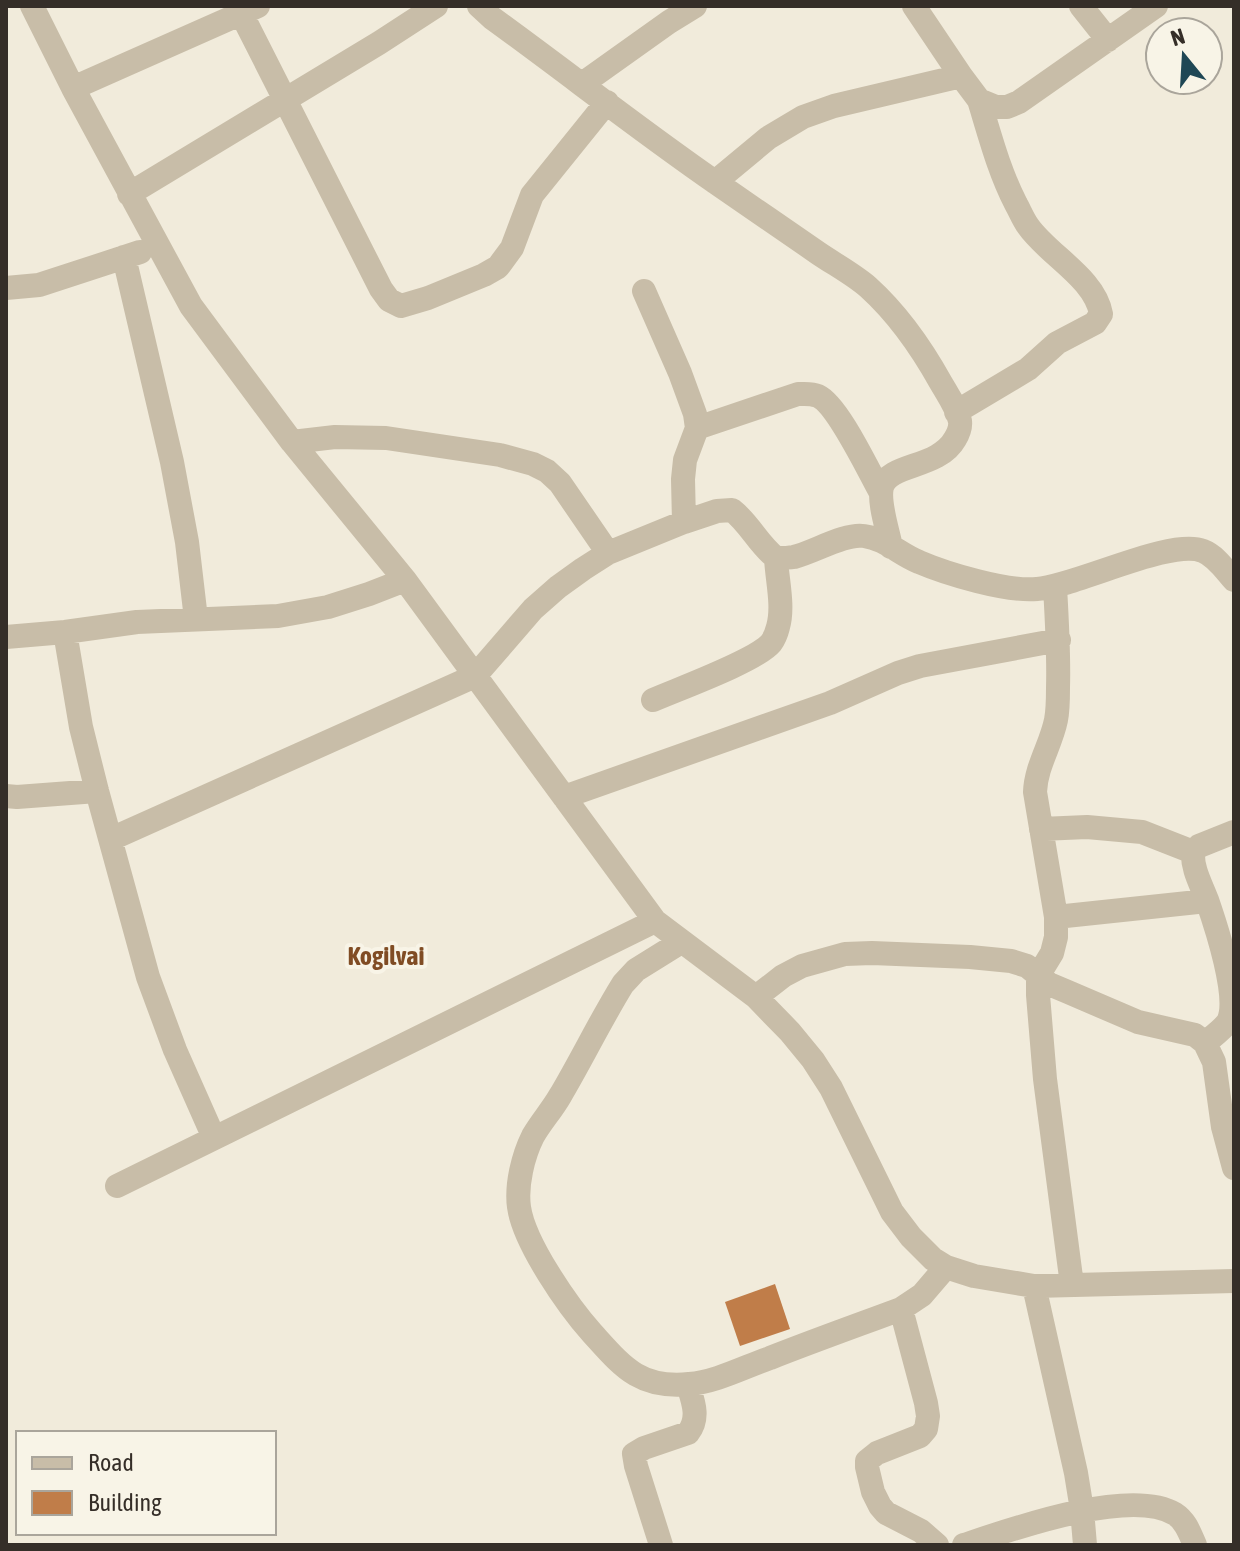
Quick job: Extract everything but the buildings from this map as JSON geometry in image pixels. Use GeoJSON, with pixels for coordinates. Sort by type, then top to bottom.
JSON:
{"type":"FeatureCollection","features":[{"type":"Feature","properties":{"kind":"street"},"geometry":{"type":"LineString","coordinates":[[129,194],[436,6]]}},
{"type":"Feature","properties":{"kind":"street"},"geometry":{"type":"LineString","coordinates":[[479,6],[715,182],[866,286],[901,320],[932,367],[960,422],[951,445],[932,460],[888,477],[881,493]]}},
{"type":"Feature","properties":{"kind":"street"},"geometry":{"type":"LineString","coordinates":[[582,84],[695,6]]}},
{"type":"Feature","properties":{"kind":"street"},"geometry":{"type":"LineString","coordinates":[[914,6],[979,100],[995,154],[1028,226],[1089,286],[1101,314],[1095,323],[1057,343],[1028,369],[956,412]]}},
{"type":"Feature","properties":{"kind":"street"},"geometry":{"type":"LineString","coordinates":[[1081,6],[1108,40]]}},
{"type":"Feature","properties":{"kind":"street"},"geometry":{"type":"LineString","coordinates":[[979,100],[996,107],[1019,102],[1156,6]]}},
{"type":"Feature","properties":{"kind":"street"},"geometry":{"type":"LineString","coordinates":[[41,9],[73,88],[191,306],[292,442],[405,580],[655,921],[756,997],[813,1060],[831,1088],[892,1212],[911,1237],[946,1267],[974,1276],[1034,1286],[1234,1281]]}},
{"type":"Feature","properties":{"kind":"street"},"geometry":{"type":"LineString","coordinates":[[73,88],[250,10],[284,98],[381,289],[389,300],[401,306],[428,298],[498,267],[512,248],[532,195],[607,102]]}},
{"type":"Feature","properties":{"kind":"street"},"geometry":{"type":"LineString","coordinates":[[715,182],[768,138],[803,117],[834,106],[961,76]]}},
{"type":"Feature","properties":{"kind":"street"},"geometry":{"type":"LineString","coordinates":[[6,288],[39,285],[157,246]]}},
{"type":"Feature","properties":{"kind":"street"},"geometry":{"type":"LineString","coordinates":[[124,257],[172,462],[187,542],[196,619]]}},
{"type":"Feature","properties":{"kind":"street"},"geometry":{"type":"LineString","coordinates":[[644,291],[695,414],[697,428],[685,460],[683,479],[684,522]]}},
{"type":"Feature","properties":{"kind":"street"},"geometry":{"type":"LineString","coordinates":[[697,428],[798,394],[820,396],[847,432],[881,493],[891,547]]}},
{"type":"Feature","properties":{"kind":"street"},"geometry":{"type":"LineString","coordinates":[[292,442],[335,437],[386,438],[500,455],[533,464],[560,483],[608,553]]}},
{"type":"Feature","properties":{"kind":"street"},"geometry":{"type":"LineString","coordinates":[[111,839],[475,676],[533,609],[558,587],[608,553],[717,511],[732,510],[743,518],[765,550],[776,558],[792,558],[859,535],[880,539],[934,568],[1010,588],[1034,589],[1055,587],[1107,568],[1186,548],[1224,553],[1234,580]]}},
{"type":"Feature","properties":{"kind":"street"},"geometry":{"type":"LineString","coordinates":[[653,700],[739,663],[770,644],[778,629],[780,615],[776,558]]}},
{"type":"Feature","properties":{"kind":"street"},"geometry":{"type":"LineString","coordinates":[[6,637],[137,622],[278,616],[328,607],[405,580]]}},
{"type":"Feature","properties":{"kind":"street"},"geometry":{"type":"LineString","coordinates":[[1055,587],[1059,640],[1057,716],[1049,748],[1036,778],[1036,801],[1056,917],[1056,937],[1052,953],[1038,976],[1038,995],[1045,1079],[1072,1285]]}},
{"type":"Feature","properties":{"kind":"street"},"geometry":{"type":"LineString","coordinates":[[65,632],[81,727],[148,977],[175,1050],[214,1138]]}},
{"type":"Feature","properties":{"kind":"street"},"geometry":{"type":"LineString","coordinates":[[564,797],[830,703],[920,666],[1059,640]]}},
{"type":"Feature","properties":{"kind":"street"},"geometry":{"type":"LineString","coordinates":[[6,796],[97,791]]}},
{"type":"Feature","properties":{"kind":"street"},"geometry":{"type":"LineString","coordinates":[[1041,829],[1087,827],[1142,832],[1193,852]]}},
{"type":"Feature","properties":{"kind":"street"},"geometry":{"type":"LineString","coordinates":[[1205,1043],[1227,1023],[1233,1009],[1233,998],[1207,901],[1192,862],[1193,852],[1199,846],[1234,832]]}},
{"type":"Feature","properties":{"kind":"street"},"geometry":{"type":"LineString","coordinates":[[1056,917],[1207,901]]}},
{"type":"Feature","properties":{"kind":"street"},"geometry":{"type":"LineString","coordinates":[[117,1186],[655,921]]}},
{"type":"Feature","properties":{"kind":"street"},"geometry":{"type":"LineString","coordinates":[[681,942],[636,970],[623,984],[526,1155],[519,1185],[519,1209],[529,1236],[575,1314],[624,1368],[641,1378],[661,1384],[688,1385],[707,1381],[901,1309],[922,1295],[946,1267]]}},
{"type":"Feature","properties":{"kind":"street"},"geometry":{"type":"LineString","coordinates":[[756,997],[802,966],[845,954],[1011,961],[1027,966],[1049,984],[1138,1022],[1195,1035],[1205,1043],[1214,1062],[1223,1127],[1234,1168]]}},
{"type":"Feature","properties":{"kind":"street"},"geometry":{"type":"LineString","coordinates":[[1034,1286],[1076,1473],[1085,1545]]}},
{"type":"Feature","properties":{"kind":"street"},"geometry":{"type":"LineString","coordinates":[[901,1309],[926,1403],[926,1429],[920,1436],[877,1453],[867,1461],[867,1467],[873,1492],[886,1513],[921,1531],[937,1545]]}},
{"type":"Feature","properties":{"kind":"street"},"geometry":{"type":"LineString","coordinates":[[661,1545],[634,1454],[688,1433],[692,1428],[695,1412],[688,1385]]}},
{"type":"Feature","properties":{"kind":"street"},"geometry":{"type":"LineString","coordinates":[[964,1545],[1082,1510],[1141,1505],[1175,1514],[1184,1521],[1195,1545]]}},
{"type":"Feature","properties":{"kind":"district","name":"Kogilvai"},"geometry":{"type":"Point","coordinates":[386,956]}}]}
